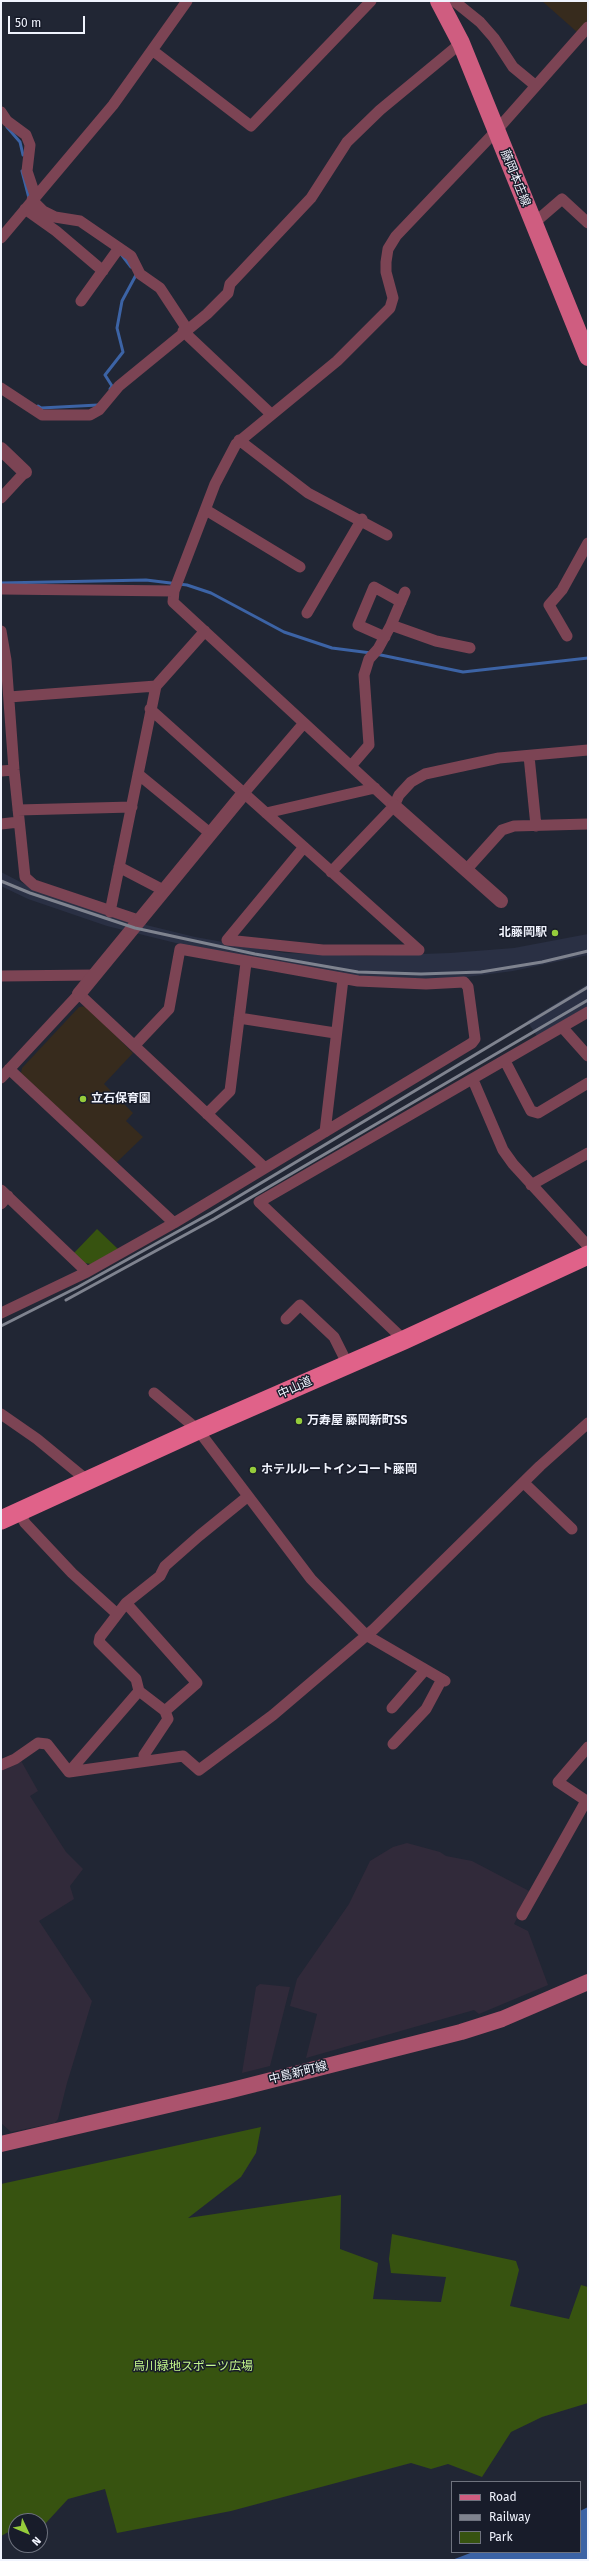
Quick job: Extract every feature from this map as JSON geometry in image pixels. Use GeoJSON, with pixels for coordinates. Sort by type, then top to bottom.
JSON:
{"type":"FeatureCollection","features":[{"type":"Feature","properties":{"kind":"highway","name":"中山道"},"geometry":{"type":"LineString","coordinates":[[1,1520],[198,1430],[404,1340],[588,1255]]}},
{"type":"Feature","properties":{"kind":"main road","name":"藤岡本庄線"},"geometry":{"type":"LineString","coordinates":[[439,1],[460,43],[588,357]]}},
{"type":"Feature","properties":{"kind":"main road","name":"中島新町線"},"geometry":{"type":"LineString","coordinates":[[2,2142],[228,2091],[461,2032],[502,2019],[588,1982]]}},
{"type":"Feature","properties":{"kind":"street"},"geometry":{"type":"LineString","coordinates":[[1,238],[113,105],[186,1]]}},
{"type":"Feature","properties":{"kind":"street"},"geometry":{"type":"LineString","coordinates":[[152,50],[251,126],[371,1]]}},
{"type":"Feature","properties":{"kind":"street"},"geometry":{"type":"LineString","coordinates":[[454,1],[480,22],[494,38],[513,67],[536,86]]}},
{"type":"Feature","properties":{"kind":"street"},"geometry":{"type":"LineString","coordinates":[[501,901],[394,806],[173,602],[174,591],[215,484],[239,440],[337,361],[390,308],[393,298],[386,272],[388,249],[396,236],[496,131],[588,27]]}},
{"type":"Feature","properties":{"kind":"street"},"geometry":{"type":"LineString","coordinates":[[1,388],[42,415],[90,415],[99,410],[119,386],[185,330],[207,314],[228,293],[230,284],[311,198],[347,142],[380,110],[460,43]]}},
{"type":"Feature","properties":{"kind":"street"},"geometry":{"type":"LineString","coordinates":[[2,117],[26,135],[30,145],[27,171],[34,197],[43,211],[55,217],[80,221],[130,256],[140,274],[160,288],[185,330],[271,414]]}},
{"type":"Feature","properties":{"kind":"street"},"geometry":{"type":"LineString","coordinates":[[533,224],[562,199],[588,223]]}},
{"type":"Feature","properties":{"kind":"street"},"geometry":{"type":"LineString","coordinates":[[25,209],[56,231],[102,271]]}},
{"type":"Feature","properties":{"kind":"street"},"geometry":{"type":"LineString","coordinates":[[81,301],[119,248]]}},
{"type":"Feature","properties":{"kind":"street"},"geometry":{"type":"LineString","coordinates":[[239,440],[308,492],[362,519],[387,535]]}},
{"type":"Feature","properties":{"kind":"street"},"geometry":{"type":"LineString","coordinates":[[1,449],[25,472],[1,498]]}},
{"type":"Feature","properties":{"kind":"street"},"geometry":{"type":"LineString","coordinates":[[206,510],[300,567]]}},
{"type":"Feature","properties":{"kind":"street"},"geometry":{"type":"LineString","coordinates":[[307,613],[362,519]]}},
{"type":"Feature","properties":{"kind":"street"},"geometry":{"type":"LineString","coordinates":[[567,636],[549,605],[562,590],[588,543]]}},
{"type":"Feature","properties":{"kind":"street"},"geometry":{"type":"LineString","coordinates":[[351,766],[369,744],[364,675],[369,659],[385,637],[403,597],[374,587],[358,625],[385,637]]}},
{"type":"Feature","properties":{"kind":"street"},"geometry":{"type":"LineString","coordinates":[[1,589],[174,591]]}},
{"type":"Feature","properties":{"kind":"street"},"geometry":{"type":"LineString","coordinates":[[391,625],[436,640],[470,648]]}},
{"type":"Feature","properties":{"kind":"street"},"geometry":{"type":"LineString","coordinates":[[1,631],[9,698],[6,716],[27,880],[110,912],[141,921]]}},
{"type":"Feature","properties":{"kind":"street"},"geometry":{"type":"LineString","coordinates":[[110,912],[132,807],[150,709],[156,686],[205,631]]}},
{"type":"Feature","properties":{"kind":"street"},"geometry":{"type":"LineString","coordinates":[[9,698],[156,686]]}},
{"type":"Feature","properties":{"kind":"street"},"geometry":{"type":"LineString","coordinates":[[150,709],[419,950],[324,950],[227,940],[304,848]]}},
{"type":"Feature","properties":{"kind":"street"},"geometry":{"type":"LineString","coordinates":[[1,1078],[96,975],[244,793],[304,723]]}},
{"type":"Feature","properties":{"kind":"street"},"geometry":{"type":"LineString","coordinates":[[331,872],[394,806],[399,795],[412,782],[425,774],[499,758],[588,750]]}},
{"type":"Feature","properties":{"kind":"street"},"geometry":{"type":"LineString","coordinates":[[529,756],[536,826]]}},
{"type":"Feature","properties":{"kind":"street"},"geometry":{"type":"LineString","coordinates":[[1,771],[14,770]]}},
{"type":"Feature","properties":{"kind":"street"},"geometry":{"type":"LineString","coordinates":[[138,774],[211,834]]}},
{"type":"Feature","properties":{"kind":"street"},"geometry":{"type":"LineString","coordinates":[[266,813],[375,788]]}},
{"type":"Feature","properties":{"kind":"street"},"geometry":{"type":"LineString","coordinates":[[18,810],[132,807]]}},
{"type":"Feature","properties":{"kind":"street"},"geometry":{"type":"LineString","coordinates":[[1,824],[19,822]]}},
{"type":"Feature","properties":{"kind":"street"},"geometry":{"type":"LineString","coordinates":[[466,870],[502,830],[514,826],[588,824]]}},
{"type":"Feature","properties":{"kind":"street"},"geometry":{"type":"LineString","coordinates":[[119,867],[165,891]]}},
{"type":"Feature","properties":{"kind":"street"},"geometry":{"type":"LineString","coordinates":[[1,1313],[87,1272],[174,1223],[472,1043],[476,1039],[468,987],[464,982],[426,984],[343,979],[180,949],[169,1009],[135,1045]]}},
{"type":"Feature","properties":{"kind":"street"},"geometry":{"type":"LineString","coordinates":[[208,1114],[230,1091],[246,962]]}},
{"type":"Feature","properties":{"kind":"street"},"geometry":{"type":"LineString","coordinates":[[1,976],[96,975]]}},
{"type":"Feature","properties":{"kind":"street"},"geometry":{"type":"LineString","coordinates":[[324,1132],[335,1033],[343,979]]}},
{"type":"Feature","properties":{"kind":"street"},"geometry":{"type":"LineString","coordinates":[[79,994],[265,1168]]}},
{"type":"Feature","properties":{"kind":"street"},"geometry":{"type":"LineString","coordinates":[[404,1340],[260,1202],[588,1012]]}},
{"type":"Feature","properties":{"kind":"street"},"geometry":{"type":"LineString","coordinates":[[239,1018],[335,1033]]}},
{"type":"Feature","properties":{"kind":"street"},"geometry":{"type":"LineString","coordinates":[[562,1027],[588,1056]]}},
{"type":"Feature","properties":{"kind":"street"},"geometry":{"type":"LineString","coordinates":[[505,1061],[531,1111],[538,1113],[588,1083]]}},
{"type":"Feature","properties":{"kind":"street"},"geometry":{"type":"LineString","coordinates":[[9,1069],[174,1223]]}},
{"type":"Feature","properties":{"kind":"street"},"geometry":{"type":"LineString","coordinates":[[473,1080],[504,1150],[531,1185],[588,1246]]}},
{"type":"Feature","properties":{"kind":"street"},"geometry":{"type":"LineString","coordinates":[[531,1185],[588,1152]]}},
{"type":"Feature","properties":{"kind":"street"},"geometry":{"type":"LineString","coordinates":[[3,1196],[87,1272]]}},
{"type":"Feature","properties":{"kind":"street"},"geometry":{"type":"LineString","coordinates":[[286,1319],[300,1305],[334,1337],[348,1365]]}},
{"type":"Feature","properties":{"kind":"street"},"geometry":{"type":"LineString","coordinates":[[154,1393],[198,1430],[247,1497],[311,1579],[366,1635],[443,1680],[426,1709],[394,1744]]}},
{"type":"Feature","properties":{"kind":"street"},"geometry":{"type":"LineString","coordinates":[[1,1414],[37,1439],[88,1481]]}},
{"type":"Feature","properties":{"kind":"street"},"geometry":{"type":"LineString","coordinates":[[69,1772],[183,1756],[200,1770],[273,1715],[366,1635],[524,1484],[540,1466],[588,1423]]}},
{"type":"Feature","properties":{"kind":"street"},"geometry":{"type":"LineString","coordinates":[[524,1484],[572,1529]]}},
{"type":"Feature","properties":{"kind":"street"},"geometry":{"type":"LineString","coordinates":[[148,1761],[144,1755],[168,1719],[165,1711],[139,1691],[136,1680],[99,1642],[116,1613],[126,1603],[160,1576],[165,1566],[199,1536],[247,1497]]}},
{"type":"Feature","properties":{"kind":"street"},"geometry":{"type":"LineString","coordinates":[[19,1512],[25,1523],[72,1573],[116,1613]]}},
{"type":"Feature","properties":{"kind":"street"},"geometry":{"type":"LineString","coordinates":[[126,1603],[197,1683],[165,1711]]}},
{"type":"Feature","properties":{"kind":"street"},"geometry":{"type":"LineString","coordinates":[[392,1708],[425,1670]]}},
{"type":"Feature","properties":{"kind":"street"},"geometry":{"type":"LineString","coordinates":[[69,1772],[139,1691]]}},
{"type":"Feature","properties":{"kind":"street"},"geometry":{"type":"LineString","coordinates":[[1,1764],[15,1759],[38,1743],[47,1744],[69,1772]]}},
{"type":"Feature","properties":{"kind":"street"},"geometry":{"type":"LineString","coordinates":[[522,1915],[587,1802],[558,1782],[588,1747]]}},
{"type":"Feature","properties":{"kind":"shaded area"},"geometry":{"type":"Polygon","coordinates":[[[542,1],[588,1],[588,20],[577,32],[542,1]]]}},
{"type":"Feature","properties":{"kind":"shaded area"},"geometry":{"type":"Polygon","coordinates":[[[1,872],[32,888],[142,924],[195,937],[285,953],[366,956],[450,953],[514,948],[588,934],[588,955],[513,971],[451,979],[358,978],[192,947],[107,926],[28,899],[1,886],[1,872]]]}},
{"type":"Feature","properties":{"kind":"shaded area"},"geometry":{"type":"Polygon","coordinates":[[[588,984],[588,1006],[537,1036],[527,1021],[588,984]]]}},
{"type":"Feature","properties":{"kind":"shaded area","name":"立石保育園"},"geometry":{"type":"Polygon","coordinates":[[[86,1006],[133,1053],[104,1084],[133,1113],[126,1121],[143,1137],[116,1163],[21,1073],[22,1068],[79,1007],[86,1006]]]}},
{"type":"Feature","properties":{"kind":"shaded area"},"geometry":{"type":"Polygon","coordinates":[[[20,1759],[38,1791],[30,1796],[66,1852],[83,1869],[70,1886],[74,1899],[39,1921],[92,2001],[67,2083],[58,2119],[55,2123],[11,2132],[1,2123],[1,1769],[20,1759]]]}},
{"type":"Feature","properties":{"kind":"shaded area"},"geometry":{"type":"Polygon","coordinates":[[[407,1843],[440,1852],[446,1856],[472,1861],[531,1892],[514,1924],[528,1931],[548,1985],[479,2014],[474,2010],[306,2058],[317,2014],[290,2006],[297,1979],[349,1904],[370,1861],[393,1847],[407,1843]]]}},
{"type":"Feature","properties":{"kind":"shaded area"},"geometry":{"type":"Polygon","coordinates":[[[260,1984],[290,1987],[270,2066],[242,2073],[256,1987],[260,1984]]]}},
{"type":"Feature","properties":{"kind":"green space"},"geometry":{"type":"Polygon","coordinates":[[[97,1229],[118,1249],[91,1264],[84,1263],[74,1253],[97,1229]]]}},
{"type":"Feature","properties":{"kind":"green space","name":"烏川緑地スポーツ広場"},"geometry":{"type":"Polygon","coordinates":[[[261,2127],[256,2153],[241,2177],[188,2218],[341,2195],[340,2249],[378,2263],[373,2299],[441,2302],[446,2277],[391,2273],[389,2259],[392,2234],[516,2261],[519,2270],[510,2306],[569,2319],[581,2285],[588,2287],[588,2403],[542,2417],[511,2432],[482,2477],[448,2464],[431,2469],[411,2463],[231,2511],[117,2533],[105,2489],[68,2499],[48,2521],[48,2513],[8,2513],[8,2532],[1,2536],[1,2184],[261,2127]]]}},
{"type":"Feature","properties":{"kind":"water"},"geometry":{"type":"Polygon","coordinates":[[[588,2507],[588,2560],[452,2560],[470,2553],[581,2553],[581,2510],[588,2507]]]}},
{"type":"Feature","properties":{"kind":"waterway"},"geometry":{"type":"LineString","coordinates":[[7,127],[20,142],[23,155]]}},
{"type":"Feature","properties":{"kind":"waterway"},"geometry":{"type":"LineString","coordinates":[[22,171],[29,198]]}},
{"type":"Feature","properties":{"kind":"waterway"},"geometry":{"type":"LineString","coordinates":[[121,254],[131,267]]}},
{"type":"Feature","properties":{"kind":"waterway"},"geometry":{"type":"LineString","coordinates":[[110,389],[112,386],[105,375],[123,352],[117,328],[122,301],[136,275]]}},
{"type":"Feature","properties":{"kind":"waterway"},"geometry":{"type":"LineString","coordinates":[[38,406],[41,408],[98,405]]}},
{"type":"Feature","properties":{"kind":"waterway"},"geometry":{"type":"LineString","coordinates":[[1,583],[146,580],[187,585],[211,593],[284,632],[332,648],[371,653]]}},
{"type":"Feature","properties":{"kind":"waterway"},"geometry":{"type":"LineString","coordinates":[[376,654],[463,672],[588,658]]}},
{"type":"Feature","properties":{"kind":"railway"},"geometry":{"type":"LineString","coordinates":[[1,881],[30,893],[135,928],[255,954],[358,972],[421,974],[481,972],[542,962],[588,951]]}},
{"type":"Feature","properties":{"kind":"railway"},"geometry":{"type":"LineString","coordinates":[[1,1326],[78,1287],[211,1213],[588,987]]}},
{"type":"Feature","properties":{"kind":"railway"},"geometry":{"type":"LineString","coordinates":[[66,1300],[214,1219],[588,1000]]}},
{"type":"Feature","properties":{"kind":"place","name":"北藤岡駅"},"geometry":{"type":"Point","coordinates":[555,933]}},
{"type":"Feature","properties":{"kind":"place","name":"立石保育園"},"geometry":{"type":"Point","coordinates":[83,1099]}},
{"type":"Feature","properties":{"kind":"place","name":"万寿屋 藤岡新町SS"},"geometry":{"type":"Point","coordinates":[299,1421]}},
{"type":"Feature","properties":{"kind":"place","name":"ホテルルートインコート藤岡"},"geometry":{"type":"Point","coordinates":[253,1470]}}]}
